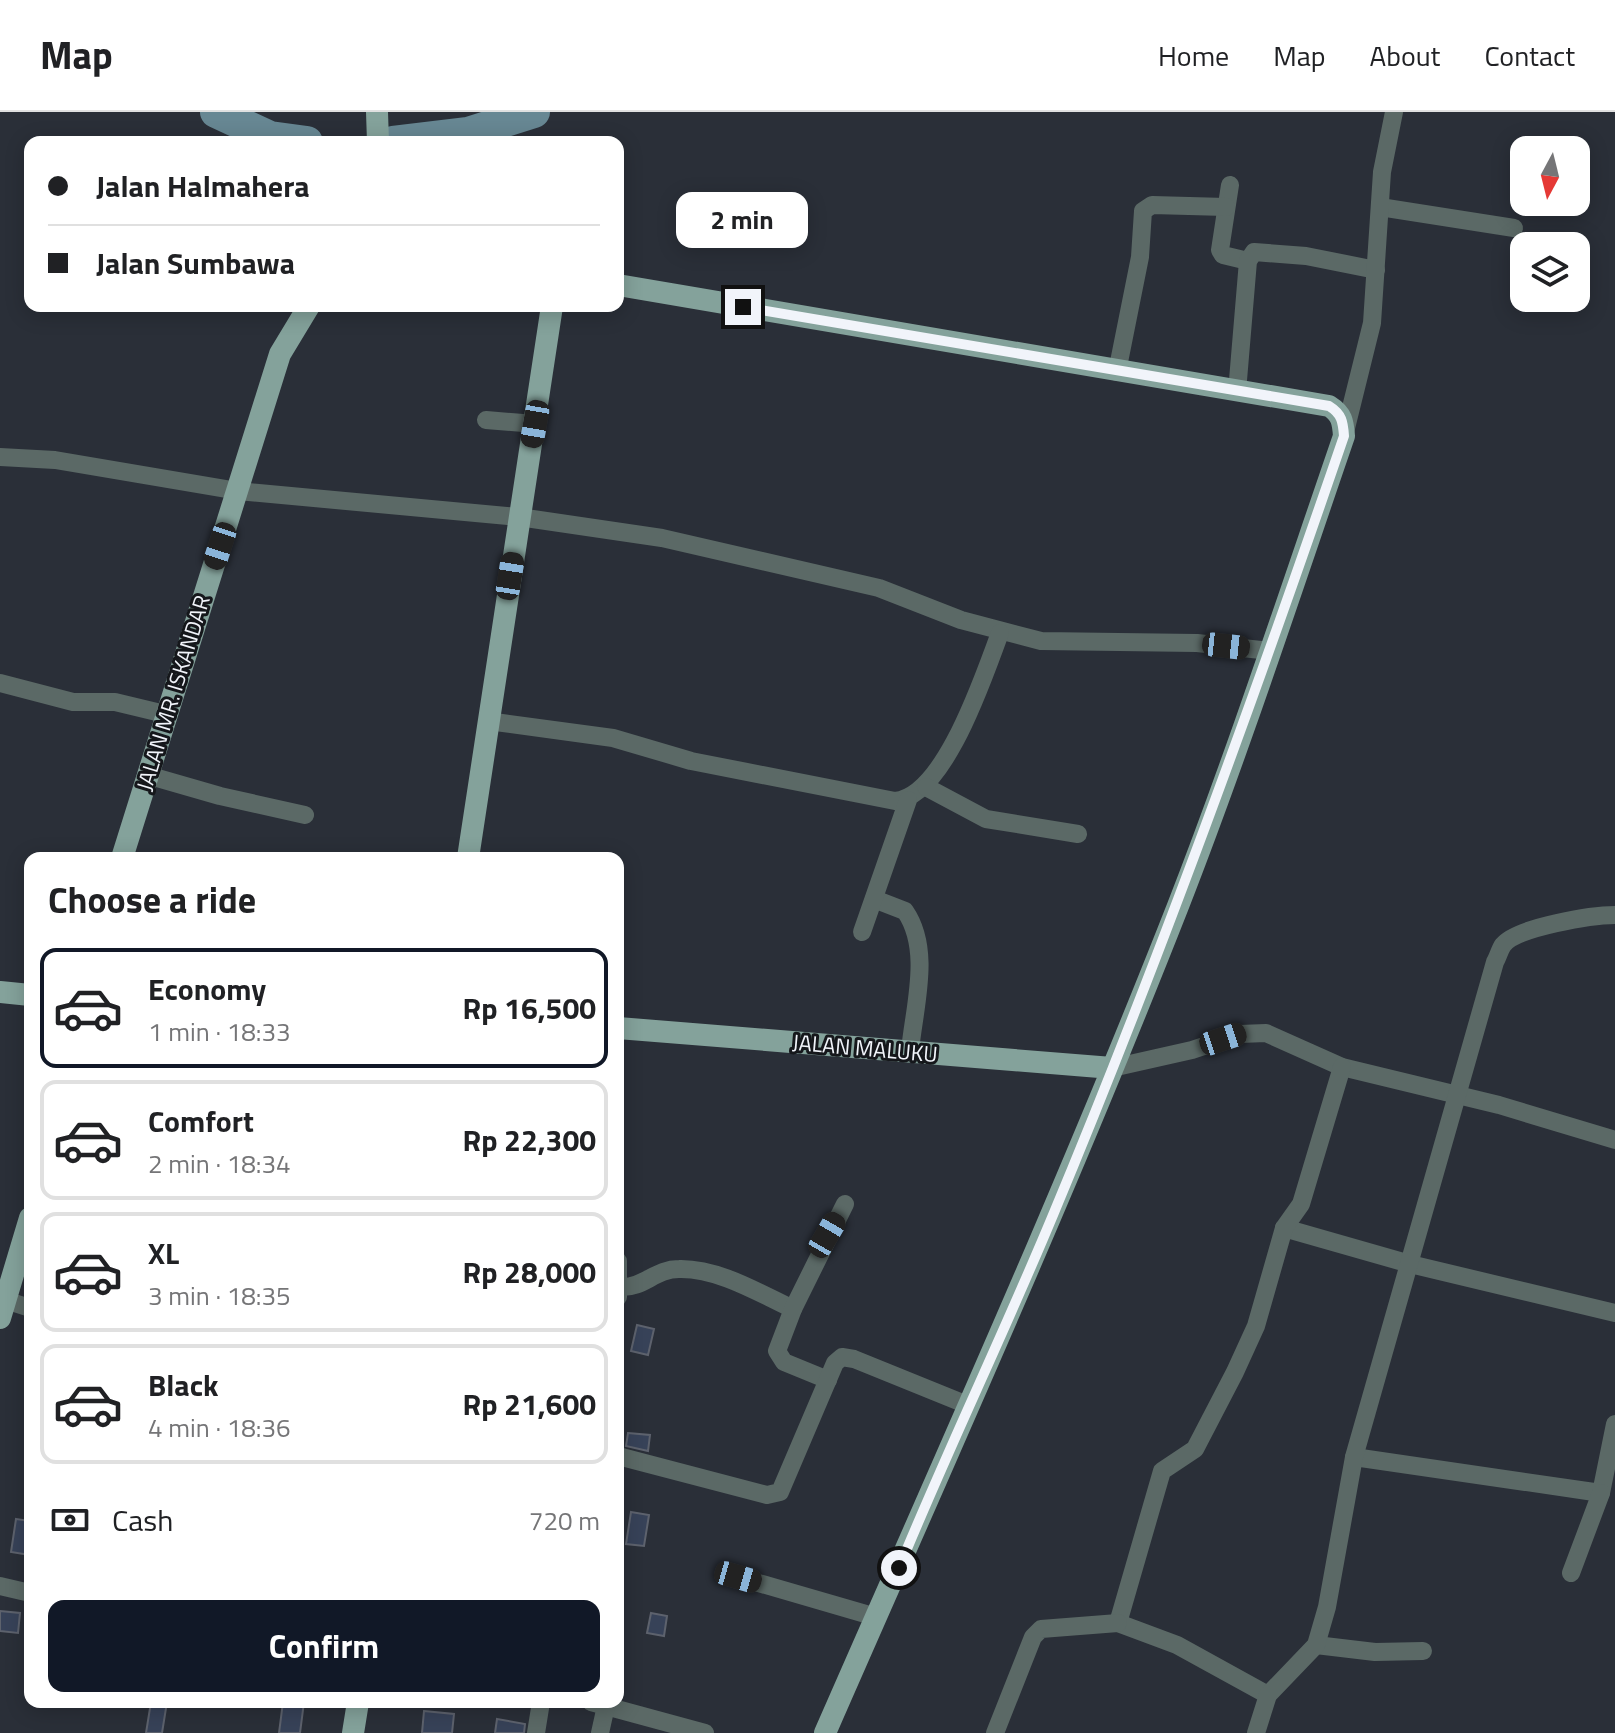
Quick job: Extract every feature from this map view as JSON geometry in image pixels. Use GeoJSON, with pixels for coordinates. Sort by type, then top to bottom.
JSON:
{"type":"FeatureCollection","features":[{"type":"Feature","properties":{"kind":"main road"},"geometry":{"type":"LineString","coordinates":[[377,112],[378,136]]}},
{"type":"Feature","properties":{"kind":"main road"},"geometry":{"type":"LineString","coordinates":[[624,286],[1329,406],[1341,417],[1344,436],[1178,904],[1053,1215],[825,1733]]}},
{"type":"Feature","properties":{"kind":"main road","name":"JALAN MR. ISKANDAR"},"geometry":{"type":"LineString","coordinates":[[124,852],[280,354],[305,312]]}},
{"type":"Feature","properties":{"kind":"main road"},"geometry":{"type":"LineString","coordinates":[[469,852],[551,312]]}},
{"type":"Feature","properties":{"kind":"main road"},"geometry":{"type":"LineString","coordinates":[[0,992],[24,994]]}},
{"type":"Feature","properties":{"kind":"main road","name":"JALAN MALUKU"},"geometry":{"type":"LineString","coordinates":[[624,1028],[1112,1068]]}},
{"type":"Feature","properties":{"kind":"main road"},"geometry":{"type":"LineString","coordinates":[[2,1309],[24,1238]]}},
{"type":"Feature","properties":{"kind":"main road"},"geometry":{"type":"LineString","coordinates":[[353,1733],[357,1708]]}},
{"type":"Feature","properties":{"kind":"street"},"geometry":{"type":"LineString","coordinates":[[1344,436],[1372,323],[1382,172],[1394,112]]}},
{"type":"Feature","properties":{"kind":"street"},"geometry":{"type":"LineString","coordinates":[[1230,185],[1220,250],[1223,255],[1248,261]]}},
{"type":"Feature","properties":{"kind":"street"},"geometry":{"type":"LineString","coordinates":[[1117,372],[1140,257],[1143,211],[1152,205],[1226,207]]}},
{"type":"Feature","properties":{"kind":"street"},"geometry":{"type":"LineString","coordinates":[[1380,207],[1514,228]]}},
{"type":"Feature","properties":{"kind":"street"},"geometry":{"type":"LineString","coordinates":[[1237,392],[1248,261],[1254,252],[1266,251],[1376,270]]}},
{"type":"Feature","properties":{"kind":"street"},"geometry":{"type":"LineString","coordinates":[[486,420],[535,424]]}},
{"type":"Feature","properties":{"kind":"street"},"geometry":{"type":"LineString","coordinates":[[0,457],[55,460],[238,491],[519,517],[662,538],[879,588],[1000,633],[1041,641],[1197,643],[1270,651]]}},
{"type":"Feature","properties":{"kind":"street"},"geometry":{"type":"LineString","coordinates":[[488,721],[613,738],[691,761],[895,801],[908,800],[926,787],[971,711],[1000,633]]}},
{"type":"Feature","properties":{"kind":"street"},"geometry":{"type":"LineString","coordinates":[[0,683],[73,702],[115,702],[165,714]]}},
{"type":"Feature","properties":{"kind":"street"},"geometry":{"type":"LineString","coordinates":[[147,775],[220,796],[305,815]]}},
{"type":"Feature","properties":{"kind":"street"},"geometry":{"type":"LineString","coordinates":[[926,787],[986,819],[1078,834]]}},
{"type":"Feature","properties":{"kind":"street"},"geometry":{"type":"LineString","coordinates":[[862,932],[908,800]]}},
{"type":"Feature","properties":{"kind":"street"},"geometry":{"type":"LineString","coordinates":[[874,899],[905,911],[915,932],[920,964],[910,1051]]}},
{"type":"Feature","properties":{"kind":"street"},"geometry":{"type":"LineString","coordinates":[[1256,1733],[1268,1695],[1316,1645],[1327,1607],[1354,1457],[1495,962],[1503,945],[1544,927],[1615,915]]}},
{"type":"Feature","properties":{"kind":"street"},"geometry":{"type":"LineString","coordinates":[[1112,1068],[1256,1031],[1342,1067],[1615,1140]]}},
{"type":"Feature","properties":{"kind":"street"},"geometry":{"type":"LineString","coordinates":[[1118,1623],[1162,1471],[1195,1449],[1224,1396],[1256,1326],[1284,1228],[1301,1204],[1342,1067]]}},
{"type":"Feature","properties":{"kind":"street"},"geometry":{"type":"LineString","coordinates":[[828,1380],[779,1358],[779,1341],[845,1204]]}},
{"type":"Feature","properties":{"kind":"street"},"geometry":{"type":"LineString","coordinates":[[1284,1228],[1410,1264],[1615,1313]]}},
{"type":"Feature","properties":{"kind":"street"},"geometry":{"type":"LineString","coordinates":[[624,1290],[635,1287],[653,1273],[679,1269],[701,1271],[793,1309]]}},
{"type":"Feature","properties":{"kind":"street"},"geometry":{"type":"LineString","coordinates":[[2,1309],[24,1308]]}},
{"type":"Feature","properties":{"kind":"street"},"geometry":{"type":"LineString","coordinates":[[624,1457],[774,1494],[785,1483],[835,1363],[848,1357],[970,1406]]}},
{"type":"Feature","properties":{"kind":"street"},"geometry":{"type":"LineString","coordinates":[[1571,1573],[1601,1493],[1615,1424]]}},
{"type":"Feature","properties":{"kind":"street"},"geometry":{"type":"LineString","coordinates":[[1354,1457],[1601,1493]]}},
{"type":"Feature","properties":{"kind":"street"},"geometry":{"type":"LineString","coordinates":[[738,1577],[876,1617]]}},
{"type":"Feature","properties":{"kind":"street"},"geometry":{"type":"LineString","coordinates":[[0,1586],[24,1592]]}},
{"type":"Feature","properties":{"kind":"street"},"geometry":{"type":"LineString","coordinates":[[995,1733],[1033,1637],[1041,1629],[1118,1623],[1177,1645],[1268,1695]]}},
{"type":"Feature","properties":{"kind":"street"},"geometry":{"type":"LineString","coordinates":[[1316,1645],[1375,1652],[1423,1651]]}},
{"type":"Feature","properties":{"kind":"street"},"geometry":{"type":"LineString","coordinates":[[536,1733],[540,1708]]}},
{"type":"Feature","properties":{"kind":"street"},"geometry":{"type":"LineString","coordinates":[[598,1708],[600,1733]]}},
{"type":"Feature","properties":{"kind":"street"},"geometry":{"type":"LineString","coordinates":[[613,1708],[705,1733]]}},
{"type":"Feature","properties":{"kind":"building"},"geometry":{"type":"Polygon","coordinates":[[[637,1325],[654,1329],[648,1355],[631,1351],[637,1325]]]}},
{"type":"Feature","properties":{"kind":"building"},"geometry":{"type":"Polygon","coordinates":[[[628,1433],[650,1435],[648,1451],[626,1446],[628,1433]]]}},
{"type":"Feature","properties":{"kind":"building"},"geometry":{"type":"Polygon","coordinates":[[[631,1512],[649,1515],[644,1546],[626,1544],[631,1512]]]}},
{"type":"Feature","properties":{"kind":"building"},"geometry":{"type":"Polygon","coordinates":[[[16,1519],[24,1520],[24,1554],[11,1552],[16,1519]]]}},
{"type":"Feature","properties":{"kind":"building"},"geometry":{"type":"Polygon","coordinates":[[[0,1611],[20,1613],[18,1633],[0,1631],[0,1611]]]}},
{"type":"Feature","properties":{"kind":"building"},"geometry":{"type":"Polygon","coordinates":[[[651,1613],[667,1616],[664,1636],[647,1633],[651,1613]]]}},
{"type":"Feature","properties":{"kind":"building"},"geometry":{"type":"Polygon","coordinates":[[[150,1708],[166,1708],[162,1733],[146,1733],[150,1708]]]}},
{"type":"Feature","properties":{"kind":"building"},"geometry":{"type":"Polygon","coordinates":[[[282,1708],[303,1708],[300,1733],[279,1733],[282,1708]]]}},
{"type":"Feature","properties":{"kind":"building"},"geometry":{"type":"Polygon","coordinates":[[[424,1711],[454,1714],[452,1733],[422,1733],[424,1711]]]}},
{"type":"Feature","properties":{"kind":"building"},"geometry":{"type":"Polygon","coordinates":[[[497,1719],[525,1724],[524,1733],[495,1733],[497,1719]]]}},
{"type":"Feature","properties":{"kind":"waterway"},"geometry":{"type":"LineString","coordinates":[[216,112],[268,136]]}},
{"type":"Feature","properties":{"kind":"waterway"},"geometry":{"type":"LineString","coordinates":[[443,136],[468,133],[534,112]]}},
{"type":"Feature","properties":{"kind":"route"},"geometry":{"type":"LineString","coordinates":[[743,307],[1329,406],[1337,411],[1343,424],[1344,436],[1298,571],[1178,904],[1053,1215],[899,1568]]}}]}
